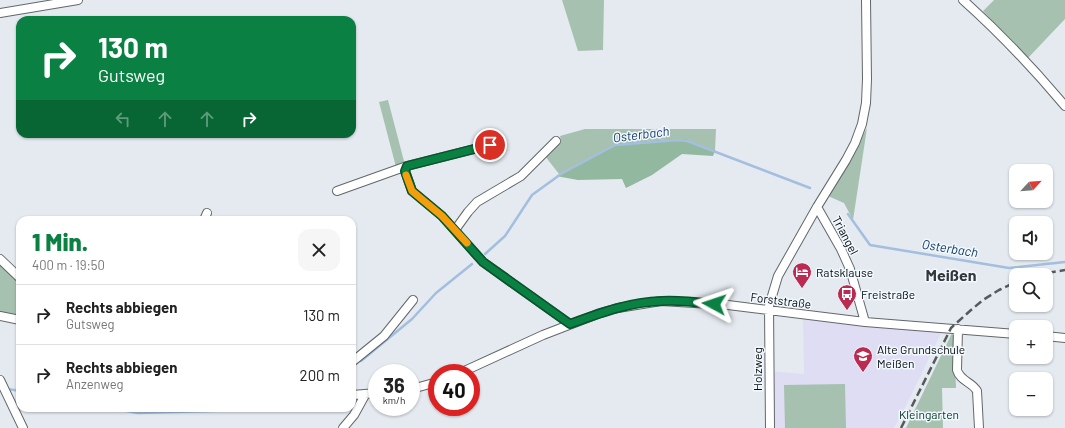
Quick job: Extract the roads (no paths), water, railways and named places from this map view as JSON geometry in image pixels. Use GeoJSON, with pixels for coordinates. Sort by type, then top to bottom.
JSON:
{"type":"FeatureCollection","features":[{"type":"Feature","properties":{"kind":"street"},"geometry":{"type":"LineString","coordinates":[[0,13],[78,0]]}},
{"type":"Feature","properties":{"kind":"street"},"geometry":{"type":"LineString","coordinates":[[769,310],[778,276],[817,207],[846,160],[855,143],[862,124],[868,79],[866,0]]}},
{"type":"Feature","properties":{"kind":"street"},"geometry":{"type":"LineString","coordinates":[[963,0],[1019,53],[1065,106]]}},
{"type":"Feature","properties":{"kind":"street"},"geometry":{"type":"LineString","coordinates":[[455,230],[477,202],[521,176],[556,141]]}},
{"type":"Feature","properties":{"kind":"street"},"geometry":{"type":"LineString","coordinates":[[337,191],[407,166],[490,145]]}},
{"type":"Feature","properties":{"kind":"street"},"geometry":{"type":"LineString","coordinates":[[407,166],[405,171],[412,191],[442,216],[483,262],[570,324]]}},
{"type":"Feature","properties":{"kind":"street","name":"Triangel"},"geometry":{"type":"LineString","coordinates":[[817,207],[841,249],[850,269],[865,322]]}},
{"type":"Feature","properties":{"kind":"street"},"geometry":{"type":"LineString","coordinates":[[0,259],[16,274]]}},
{"type":"Feature","properties":{"kind":"street"},"geometry":{"type":"LineString","coordinates":[[356,359],[384,336],[413,300]]}},
{"type":"Feature","properties":{"kind":"street","name":"Forststraße"},"geometry":{"type":"LineString","coordinates":[[480,364],[570,324],[618,308],[661,301],[728,305],[865,322],[1009,333]]}},
{"type":"Feature","properties":{"kind":"street","name":"Holzweg"},"geometry":{"type":"LineString","coordinates":[[769,310],[770,428]]}},
{"type":"Feature","properties":{"kind":"street"},"geometry":{"type":"LineString","coordinates":[[0,316],[16,319]]}},
{"type":"Feature","properties":{"kind":"street"},"geometry":{"type":"LineString","coordinates":[[958,329],[957,370],[958,374],[963,380],[977,391],[979,428]]}},
{"type":"Feature","properties":{"kind":"street"},"geometry":{"type":"LineString","coordinates":[[1053,337],[1065,338]]}},
{"type":"Feature","properties":{"kind":"street"},"geometry":{"type":"LineString","coordinates":[[0,380],[23,428]]}},
{"type":"Feature","properties":{"kind":"street"},"geometry":{"type":"LineString","coordinates":[[356,395],[368,394]]}},
{"type":"Feature","properties":{"kind":"street"},"geometry":{"type":"LineString","coordinates":[[356,411],[365,395]]}},
{"type":"Feature","properties":{"kind":"street"},"geometry":{"type":"LineString","coordinates":[[343,428],[356,412]]}},
{"type":"Feature","properties":{"kind":"waterway","name":"Osterbach"},"geometry":{"type":"LineString","coordinates":[[485,254],[505,236],[532,195],[561,174],[615,145],[678,140],[687,141],[810,188]]}},
{"type":"Feature","properties":{"kind":"waterway","name":"Osterbach"},"geometry":{"type":"LineString","coordinates":[[848,214],[870,245],[1009,268],[1065,262]]}},
{"type":"Feature","properties":{"kind":"waterway","name":"Osterbach"},"geometry":{"type":"LineString","coordinates":[[361,361],[412,319],[436,293],[472,264]]}},
{"type":"Feature","properties":{"kind":"waterway","name":"Osterbach"},"geometry":{"type":"LineString","coordinates":[[8,389],[16,390]]}},
{"type":"Feature","properties":{"kind":"waterway","name":"Osterbach"},"geometry":{"type":"LineString","coordinates":[[132,412],[176,412]]}},
{"type":"Feature","properties":{"kind":"railway"},"geometry":{"type":"LineString","coordinates":[[1053,272],[1065,270]]}},
{"type":"Feature","properties":{"kind":"railway"},"geometry":{"type":"LineString","coordinates":[[901,428],[951,328],[983,300],[1009,285]]}},
{"type":"Feature","properties":{"kind":"place","name":"Ratsklause"},"geometry":{"type":"Point","coordinates":[802,289]}},
{"type":"Feature","properties":{"kind":"place","name":"Freistraße"},"geometry":{"type":"Point","coordinates":[847,311]}},
{"type":"Feature","properties":{"kind":"place","name":"Alte Grundschule Meißen"},"geometry":{"type":"Point","coordinates":[863,373]}},
{"type":"Feature","properties":{"kind":"district","name":"Meißen"},"geometry":{"type":"Point","coordinates":[951,274]}},
{"type":"Feature","properties":{"kind":"park label","name":"Kleingarten"},"geometry":{"type":"Point","coordinates":[929,414]}}]}
